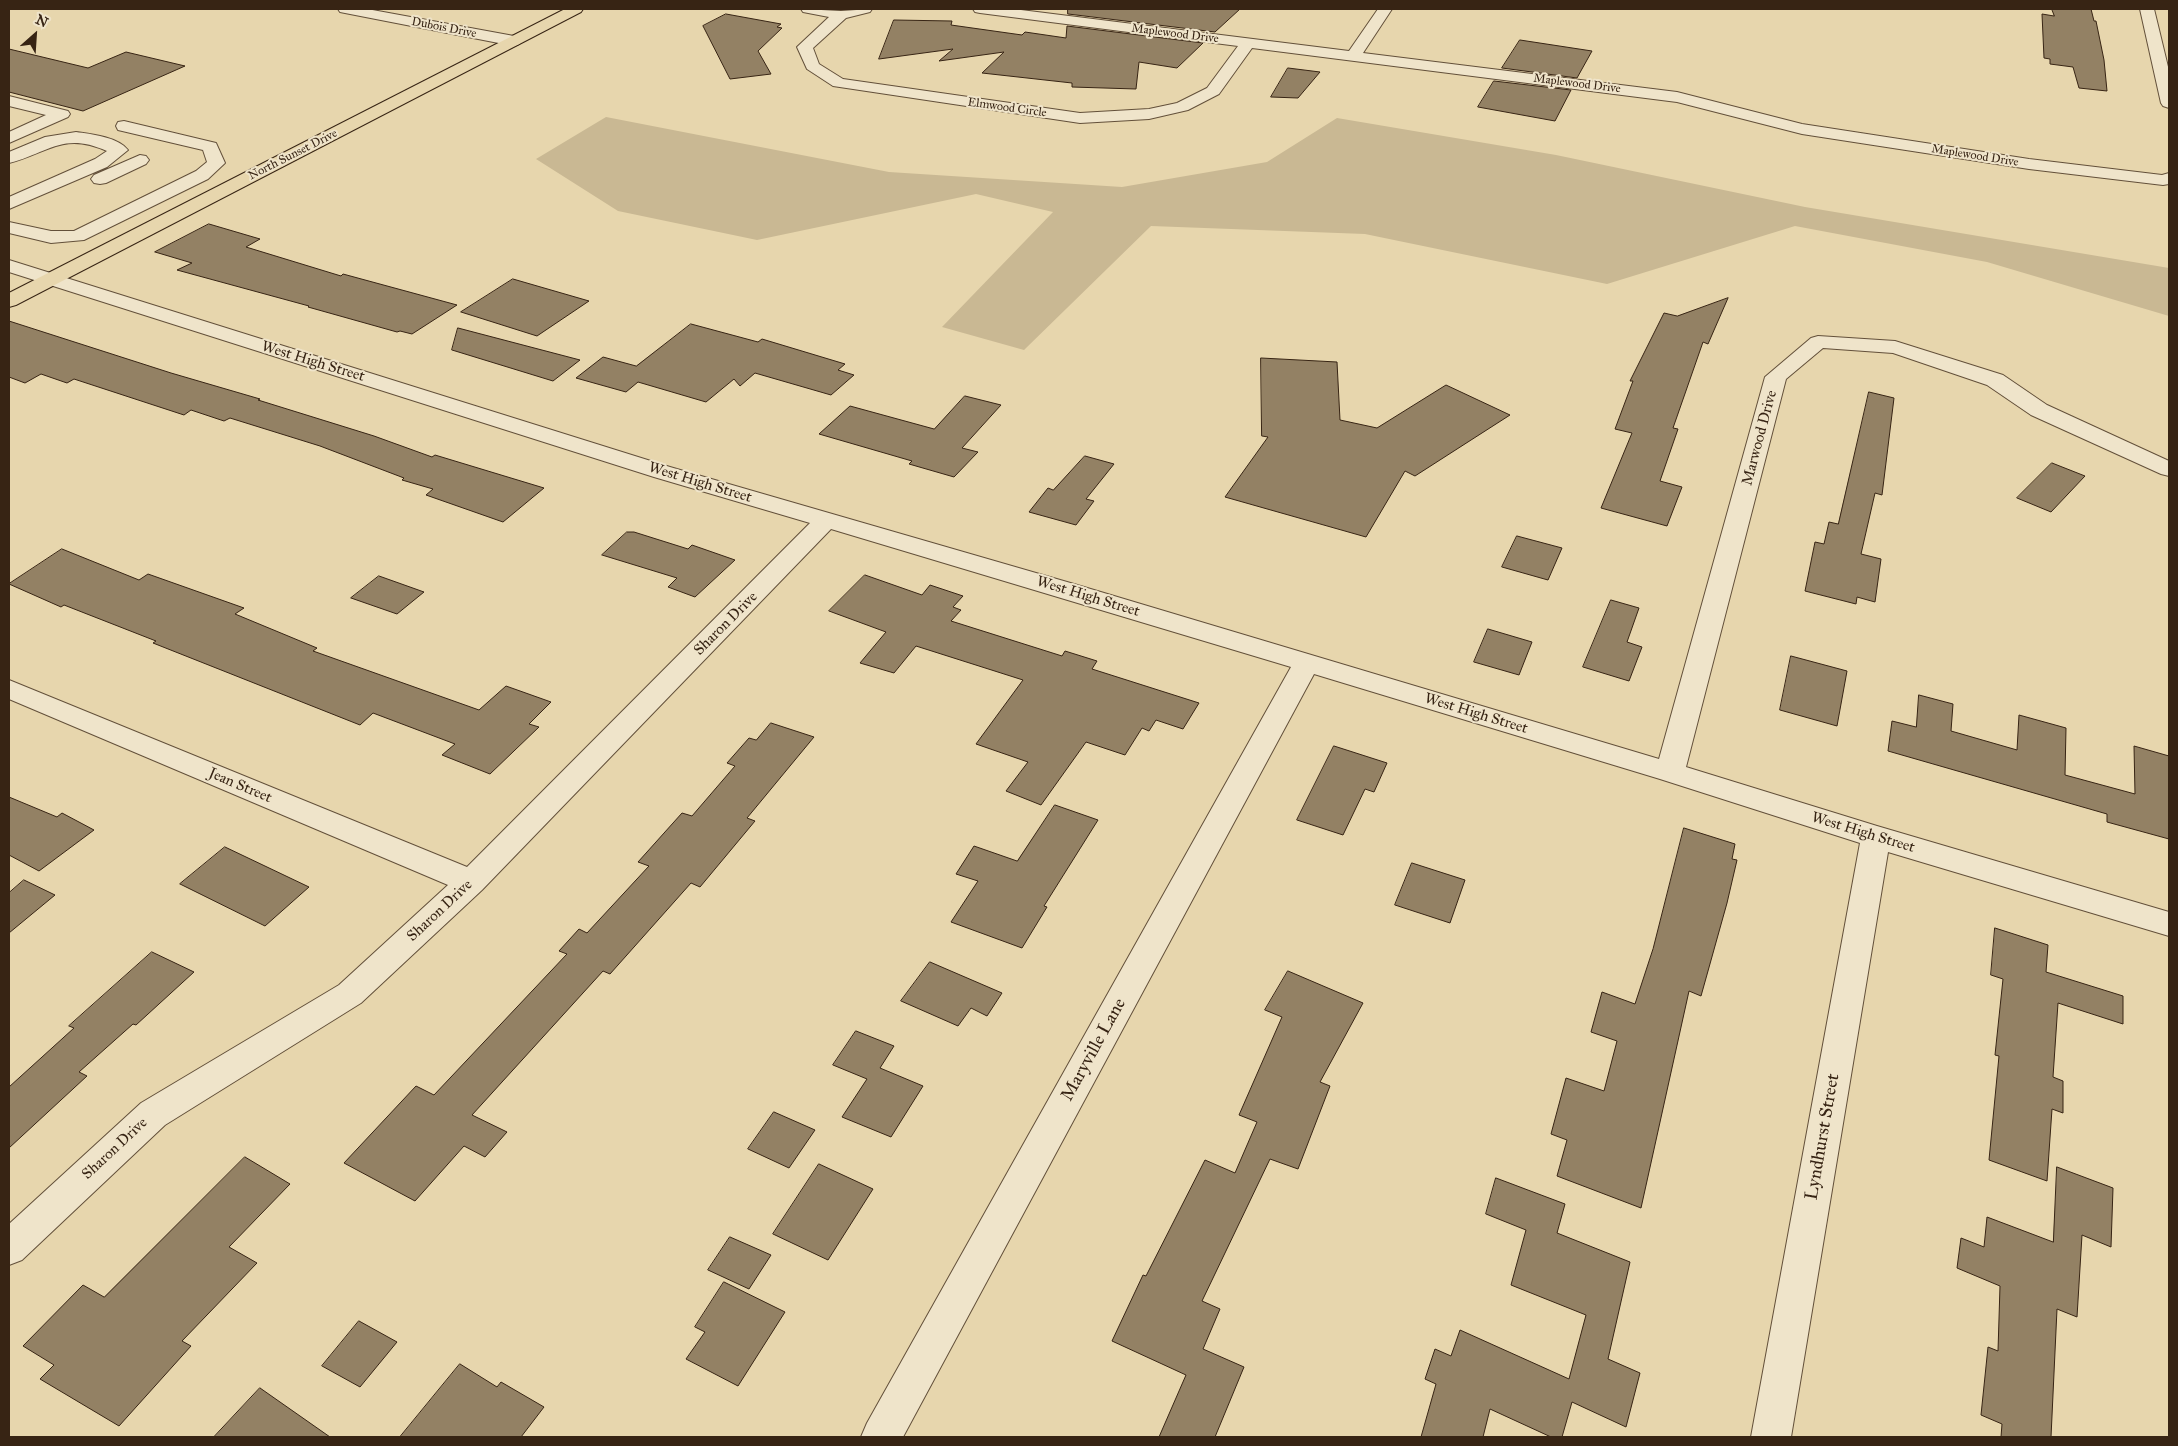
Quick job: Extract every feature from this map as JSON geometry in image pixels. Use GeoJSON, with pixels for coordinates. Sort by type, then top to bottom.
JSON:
{"type":"FeatureCollection","features":[{"type":"Feature","properties":{"kind":"main road","name":"North Sunset Drive"},"geometry":{"type":"LineString","coordinates":[[9,301],[576,9]]}},
{"type":"Feature","properties":{"kind":"street","name":"Dubois Drive"},"geometry":{"type":"LineString","coordinates":[[345,9],[514,42]]}},
{"type":"Feature","properties":{"kind":"street"},"geometry":{"type":"LineString","coordinates":[[808,9],[841,15],[865,9]]}},
{"type":"Feature","properties":{"kind":"street","name":"Maplewood Drive"},"geometry":{"type":"LineString","coordinates":[[980,9],[1677,97],[1802,129],[2029,164],[2164,180],[2169,178]]}},
{"type":"Feature","properties":{"kind":"street"},"geometry":{"type":"LineString","coordinates":[[2146,9],[2169,103]]}},
{"type":"Feature","properties":{"kind":"street"},"geometry":{"type":"LineString","coordinates":[[1352,57],[1384,10]]}},
{"type":"Feature","properties":{"kind":"street","name":"Elmwood Circle"},"geometry":{"type":"LineString","coordinates":[[841,15],[821,30],[805,47],[812,66],[839,83],[1080,118],[1149,114],[1182,106],[1213,91],[1248,43]]}},
{"type":"Feature","properties":{"kind":"street"},"geometry":{"type":"LineString","coordinates":[[9,101],[62,114],[9,138]]}},
{"type":"Feature","properties":{"kind":"street"},"geometry":{"type":"LineString","coordinates":[[9,228],[51,238],[76,236],[202,175],[216,163],[210,147],[124,126]]}},
{"type":"Feature","properties":{"kind":"street"},"geometry":{"type":"LineString","coordinates":[[9,158],[56,138],[77,136],[107,144],[119,150],[101,163],[9,204]]}},
{"type":"Feature","properties":{"kind":"street"},"geometry":{"type":"LineString","coordinates":[[9,223],[140,160]]}},
{"type":"Feature","properties":{"kind":"street","name":"West High Street"},"geometry":{"type":"LineString","coordinates":[[9,266],[662,472],[1307,663],[1670,772],[1876,837],[2169,924]]}},
{"type":"Feature","properties":{"kind":"street","name":"Marwood Drive"},"geometry":{"type":"LineString","coordinates":[[1670,772],[1776,377],[1818,342],[1895,347],[1995,380],[2039,410],[2169,469]]}},
{"type":"Feature","properties":{"kind":"street","name":"Sharon Drive"},"geometry":{"type":"LineString","coordinates":[[9,1248],[153,1114],[350,994],[471,882],[827,520]]}},
{"type":"Feature","properties":{"kind":"street","name":"Maryville Lane"},"geometry":{"type":"LineString","coordinates":[[881,1437],[1307,663]]}},
{"type":"Feature","properties":{"kind":"street","name":"Jean Street"},"geometry":{"type":"LineString","coordinates":[[9,689],[471,882]]}},
{"type":"Feature","properties":{"kind":"street","name":"Lyndhurst Street"},"geometry":{"type":"LineString","coordinates":[[1771,1437],[1876,837]]}},
{"type":"Feature","properties":{"kind":"shaded area"},"geometry":{"type":"Polygon","coordinates":[[[606,117],[889,172],[1122,187],[1267,162],[1337,118],[1556,155],[1805,207],[2169,268],[2169,316],[1987,262],[1795,226],[1607,284],[1365,234],[1151,226],[1024,350],[942,327],[1053,212],[976,194],[757,240],[618,211],[536,159],[606,117]]]}},
{"type":"Feature","properties":{"kind":"building"},"geometry":{"type":"Polygon","coordinates":[[[1068,9],[1240,9],[1215,32],[1068,14],[1068,9]]]}},
{"type":"Feature","properties":{"kind":"building"},"geometry":{"type":"Polygon","coordinates":[[[2052,9],[2091,9],[2094,21],[2096,21],[2104,60],[2107,91],[2079,88],[2073,67],[2050,64],[2050,59],[2044,58],[2042,14],[2054,16],[2052,9]]]}},
{"type":"Feature","properties":{"kind":"building"},"geometry":{"type":"Polygon","coordinates":[[[726,14],[781,24],[777,27],[782,28],[758,51],[771,74],[730,79],[703,26],[726,14]]]}},
{"type":"Feature","properties":{"kind":"building"},"geometry":{"type":"Polygon","coordinates":[[[894,20],[952,21],[951,25],[1022,35],[1025,32],[1066,38],[1067,26],[1203,43],[1177,68],[1139,62],[1136,89],[1072,87],[1072,83],[982,73],[1004,52],[939,61],[953,49],[879,59],[894,20]]]}},
{"type":"Feature","properties":{"kind":"building"},"geometry":{"type":"Polygon","coordinates":[[[1520,40],[1592,51],[1577,78],[1502,68],[1520,40]]]}},
{"type":"Feature","properties":{"kind":"building"},"geometry":{"type":"Polygon","coordinates":[[[9,49],[88,68],[126,52],[185,66],[83,111],[9,92],[9,49]]]}},
{"type":"Feature","properties":{"kind":"building"},"geometry":{"type":"Polygon","coordinates":[[[1288,68],[1320,72],[1298,98],[1271,97],[1288,68]]]}},
{"type":"Feature","properties":{"kind":"building"},"geometry":{"type":"Polygon","coordinates":[[[1494,81],[1571,90],[1555,121],[1478,107],[1494,81]]]}},
{"type":"Feature","properties":{"kind":"building"},"geometry":{"type":"Polygon","coordinates":[[[209,224],[260,239],[246,247],[341,276],[343,274],[457,305],[412,334],[397,332],[177,270],[192,263],[155,252],[209,224]]]}},
{"type":"Feature","properties":{"kind":"building"},"geometry":{"type":"Polygon","coordinates":[[[513,279],[589,301],[537,336],[461,312],[513,279]]]}},
{"type":"Feature","properties":{"kind":"building"},"geometry":{"type":"Polygon","coordinates":[[[1728,298],[1708,344],[1703,342],[1673,428],[1678,429],[1660,481],[1682,487],[1667,526],[1601,508],[1632,433],[1615,429],[1633,381],[1630,381],[1664,313],[1677,316],[1728,298]]]}},
{"type":"Feature","properties":{"kind":"building"},"geometry":{"type":"Polygon","coordinates":[[[9,321],[171,373],[260,399],[258,400],[374,436],[432,457],[435,455],[544,488],[503,522],[426,495],[433,489],[402,480],[404,478],[320,446],[230,418],[224,421],[191,410],[184,415],[74,379],[67,383],[41,374],[25,383],[9,377],[9,321]]]}},
{"type":"Feature","properties":{"kind":"building"},"geometry":{"type":"Polygon","coordinates":[[[691,324],[758,342],[762,339],[845,364],[838,370],[854,375],[831,395],[755,373],[740,386],[734,379],[706,402],[638,382],[626,392],[576,378],[603,357],[636,366],[691,324]]]}},
{"type":"Feature","properties":{"kind":"building"},"geometry":{"type":"Polygon","coordinates":[[[458,328],[580,360],[553,381],[452,350],[458,328]]]}},
{"type":"Feature","properties":{"kind":"building"},"geometry":{"type":"Polygon","coordinates":[[[1261,358],[1337,362],[1340,420],[1377,428],[1446,385],[1510,415],[1415,476],[1405,471],[1366,537],[1225,497],[1268,437],[1262,436],[1261,358]]]}},
{"type":"Feature","properties":{"kind":"building"},"geometry":{"type":"Polygon","coordinates":[[[1869,392],[1894,398],[1882,495],[1875,493],[1861,554],[1881,559],[1875,602],[1857,597],[1856,604],[1805,591],[1815,542],[1824,544],[1829,522],[1838,524],[1869,392]]]}},
{"type":"Feature","properties":{"kind":"building"},"geometry":{"type":"Polygon","coordinates":[[[965,396],[1001,405],[962,448],[978,452],[954,477],[909,464],[912,461],[819,434],[850,406],[934,429],[965,396]]]}},
{"type":"Feature","properties":{"kind":"building"},"geometry":{"type":"Polygon","coordinates":[[[1085,456],[1114,464],[1086,499],[1094,501],[1076,525],[1029,512],[1048,488],[1053,490],[1085,456]]]}},
{"type":"Feature","properties":{"kind":"building"},"geometry":{"type":"Polygon","coordinates":[[[2052,463],[2085,476],[2051,512],[2017,498],[2052,463]]]}},
{"type":"Feature","properties":{"kind":"building"},"geometry":{"type":"Polygon","coordinates":[[[627,532],[634,532],[688,549],[692,545],[735,560],[695,597],[668,587],[677,578],[602,555],[627,532]]]}},
{"type":"Feature","properties":{"kind":"building"},"geometry":{"type":"Polygon","coordinates":[[[1517,536],[1562,548],[1548,580],[1502,567],[1517,536]]]}},
{"type":"Feature","properties":{"kind":"building"},"geometry":{"type":"Polygon","coordinates":[[[62,549],[139,580],[148,574],[244,608],[235,614],[317,648],[313,651],[479,710],[506,686],[551,702],[529,724],[539,727],[490,774],[442,755],[455,744],[373,713],[360,725],[153,643],[156,641],[64,605],[61,607],[9,584],[62,549]]]}},
{"type":"Feature","properties":{"kind":"building"},"geometry":{"type":"Polygon","coordinates":[[[865,575],[922,595],[930,585],[963,596],[953,607],[961,610],[951,621],[1062,656],[1065,651],[1097,661],[1092,669],[1199,703],[1183,729],[1156,720],[1149,731],[1142,728],[1125,755],[1086,742],[1041,805],[1006,791],[1028,762],[976,744],[1023,680],[916,646],[894,673],[860,663],[886,632],[829,611],[865,575]]]}},
{"type":"Feature","properties":{"kind":"building"},"geometry":{"type":"Polygon","coordinates":[[[379,576],[424,592],[397,614],[351,598],[379,576]]]}},
{"type":"Feature","properties":{"kind":"building"},"geometry":{"type":"Polygon","coordinates":[[[1611,600],[1639,608],[1627,642],[1642,647],[1629,681],[1583,667],[1611,600]]]}},
{"type":"Feature","properties":{"kind":"building"},"geometry":{"type":"Polygon","coordinates":[[[1488,629],[1532,642],[1519,675],[1474,662],[1488,629]]]}},
{"type":"Feature","properties":{"kind":"building"},"geometry":{"type":"Polygon","coordinates":[[[1791,656],[1847,671],[1837,726],[1780,710],[1791,656]]]}},
{"type":"Feature","properties":{"kind":"building"},"geometry":{"type":"Polygon","coordinates":[[[1919,695],[1953,704],[1951,731],[2017,750],[2019,715],[2066,728],[2065,775],[2135,794],[2134,746],[2169,756],[2169,839],[2107,822],[2107,814],[1888,751],[1892,721],[1916,727],[1919,695]]]}},
{"type":"Feature","properties":{"kind":"building"},"geometry":{"type":"Polygon","coordinates":[[[771,723],[814,737],[747,818],[755,821],[700,887],[691,883],[610,974],[603,971],[472,1115],[507,1132],[485,1157],[464,1146],[415,1201],[344,1163],[416,1086],[434,1095],[567,954],[559,951],[579,929],[587,933],[649,866],[638,862],[682,813],[692,816],[735,766],[727,763],[749,738],[756,740],[771,723]]]}},
{"type":"Feature","properties":{"kind":"building"},"geometry":{"type":"Polygon","coordinates":[[[1334,746],[1387,763],[1374,792],[1365,789],[1343,835],[1297,820],[1334,746]]]}},
{"type":"Feature","properties":{"kind":"building"},"geometry":{"type":"Polygon","coordinates":[[[9,797],[57,817],[62,813],[94,830],[39,871],[9,855],[9,797]]]}},
{"type":"Feature","properties":{"kind":"building"},"geometry":{"type":"Polygon","coordinates":[[[1055,805],[1098,820],[1044,906],[1047,907],[1022,948],[951,922],[978,881],[956,874],[974,846],[1017,861],[1055,805]]]}},
{"type":"Feature","properties":{"kind":"building"},"geometry":{"type":"Polygon","coordinates":[[[1684,828],[1735,844],[1732,859],[1737,860],[1701,996],[1689,991],[1641,1208],[1557,1176],[1567,1140],[1551,1134],[1566,1078],[1604,1091],[1617,1041],[1591,1032],[1602,992],[1635,1004],[1653,949],[1684,828]]]}},
{"type":"Feature","properties":{"kind":"building"},"geometry":{"type":"Polygon","coordinates":[[[225,847],[309,887],[265,926],[180,884],[225,847]]]}},
{"type":"Feature","properties":{"kind":"building"},"geometry":{"type":"Polygon","coordinates":[[[1412,863],[1465,880],[1450,923],[1395,905],[1412,863]]]}},
{"type":"Feature","properties":{"kind":"building"},"geometry":{"type":"Polygon","coordinates":[[[24,880],[55,895],[9,933],[9,893],[24,880]]]}},
{"type":"Feature","properties":{"kind":"building"},"geometry":{"type":"Polygon","coordinates":[[[1995,928],[2048,945],[2046,972],[2123,996],[2123,1024],[2058,1003],[2053,1077],[2063,1081],[2063,1113],[2052,1109],[2047,1181],[1989,1160],[1999,1056],[1995,1055],[2003,979],[1991,975],[1995,928]]]}},
{"type":"Feature","properties":{"kind":"building"},"geometry":{"type":"Polygon","coordinates":[[[152,952],[194,972],[136,1025],[133,1024],[79,1072],[87,1076],[9,1148],[9,1087],[74,1028],[69,1026],[152,952]]]}},
{"type":"Feature","properties":{"kind":"building"},"geometry":{"type":"Polygon","coordinates":[[[930,962],[1002,993],[987,1016],[971,1008],[958,1026],[901,1001],[930,962]]]}},
{"type":"Feature","properties":{"kind":"building"},"geometry":{"type":"Polygon","coordinates":[[[1288,971],[1363,1003],[1320,1082],[1330,1086],[1298,1169],[1270,1159],[1202,1301],[1220,1309],[1203,1349],[1244,1367],[1215,1437],[1159,1437],[1186,1375],[1112,1341],[1143,1275],[1146,1276],[1205,1160],[1235,1173],[1257,1122],[1239,1115],[1282,1017],[1265,1010],[1288,971]]]}},
{"type":"Feature","properties":{"kind":"building"},"geometry":{"type":"Polygon","coordinates":[[[856,1031],[894,1046],[880,1068],[923,1086],[891,1137],[842,1117],[867,1079],[833,1065],[856,1031]]]}},
{"type":"Feature","properties":{"kind":"building"},"geometry":{"type":"Polygon","coordinates":[[[774,1112],[815,1130],[789,1168],[748,1149],[774,1112]]]}},
{"type":"Feature","properties":{"kind":"building"},"geometry":{"type":"Polygon","coordinates":[[[245,1157],[290,1184],[229,1247],[257,1263],[182,1341],[191,1346],[119,1426],[40,1379],[54,1365],[23,1346],[83,1285],[104,1297],[245,1157]]]}},
{"type":"Feature","properties":{"kind":"building"},"geometry":{"type":"Polygon","coordinates":[[[819,1164],[873,1189],[828,1260],[773,1234],[819,1164]]]}},
{"type":"Feature","properties":{"kind":"building"},"geometry":{"type":"Polygon","coordinates":[[[2057,1167],[2113,1188],[2111,1247],[2082,1235],[2077,1317],[2057,1309],[2051,1437],[2001,1437],[2002,1424],[1981,1415],[1988,1347],[1998,1351],[2000,1286],[1957,1268],[1961,1238],[1984,1247],[1987,1217],[2053,1242],[2057,1167]]]}},
{"type":"Feature","properties":{"kind":"building"},"geometry":{"type":"Polygon","coordinates":[[[1496,1178],[1565,1204],[1557,1233],[1630,1262],[1608,1359],[1640,1373],[1626,1427],[1572,1402],[1562,1437],[1551,1437],[1490,1409],[1483,1437],[1421,1437],[1436,1384],[1425,1379],[1435,1349],[1451,1356],[1460,1330],[1569,1379],[1586,1315],[1511,1285],[1526,1230],[1486,1214],[1496,1178]]]}},
{"type":"Feature","properties":{"kind":"building"},"geometry":{"type":"Polygon","coordinates":[[[730,1237],[771,1255],[749,1289],[708,1270],[730,1237]]]}},
{"type":"Feature","properties":{"kind":"building"},"geometry":{"type":"Polygon","coordinates":[[[724,1282],[785,1312],[738,1386],[686,1359],[705,1332],[695,1327],[724,1282]]]}},
{"type":"Feature","properties":{"kind":"building"},"geometry":{"type":"Polygon","coordinates":[[[359,1321],[397,1342],[360,1387],[322,1366],[359,1321]]]}},
{"type":"Feature","properties":{"kind":"building"},"geometry":{"type":"Polygon","coordinates":[[[460,1364],[497,1387],[501,1382],[544,1407],[521,1437],[400,1437],[460,1364]]]}},
{"type":"Feature","properties":{"kind":"building"},"geometry":{"type":"Polygon","coordinates":[[[260,1388],[330,1437],[214,1437],[260,1388]]]}}]}
